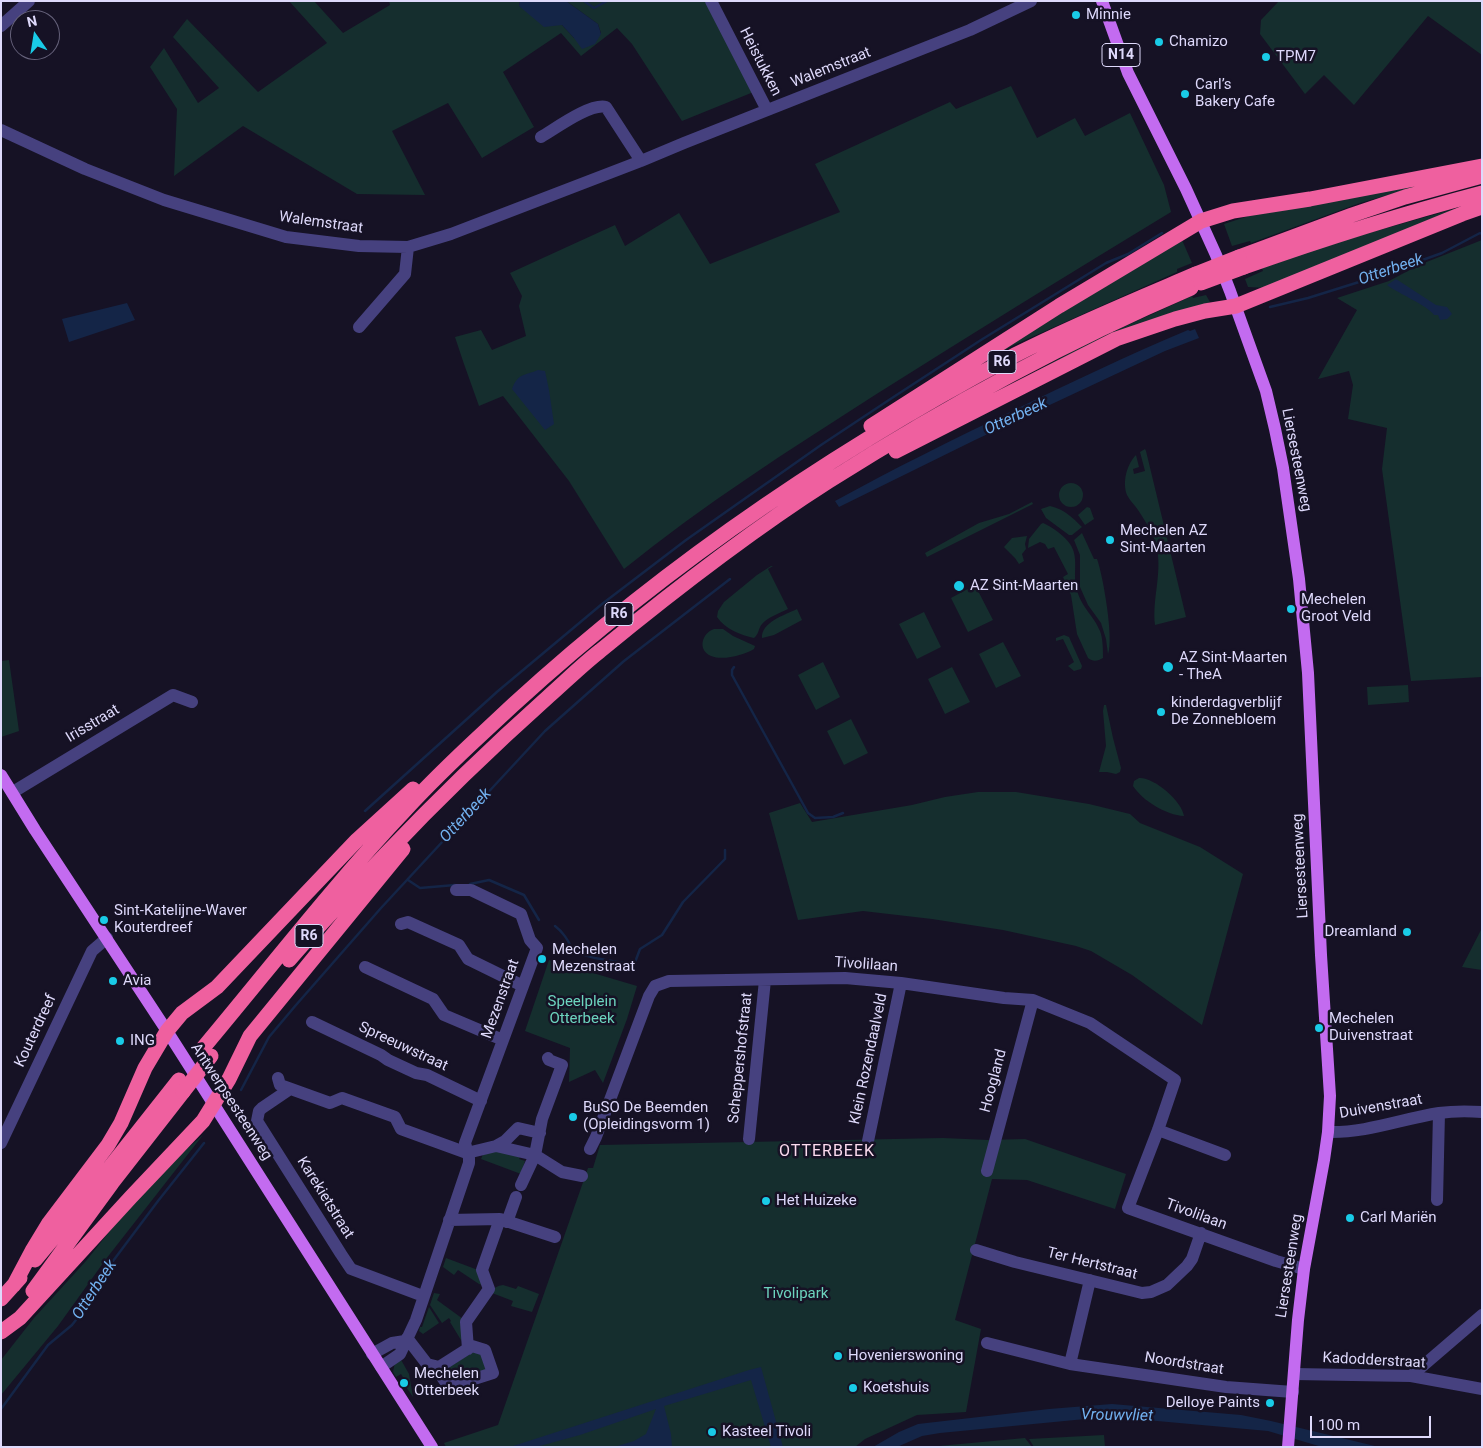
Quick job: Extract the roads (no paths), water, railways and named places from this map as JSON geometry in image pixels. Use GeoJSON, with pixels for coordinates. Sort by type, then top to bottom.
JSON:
{"type":"FeatureCollection","features":[{"type":"Feature","properties":{"kind":"highway"},"geometry":{"type":"LineString","coordinates":[[818,470],[831,454],[892,411],[1059,306],[1201,221],[1233,211],[1310,199],[1482,166]]}},
{"type":"Feature","properties":{"kind":"highway","name":"R6"},"geometry":{"type":"LineString","coordinates":[[1242,262],[1282,240],[1396,200],[1482,176]]}},
{"type":"Feature","properties":{"kind":"highway","name":"R6"},"geometry":{"type":"LineString","coordinates":[[1,1332],[112,1183],[181,1086],[351,869],[408,807],[523,696],[572,652],[646,592],[719,537],[887,426],[1018,354],[1074,327],[1242,262],[1482,193]]}},
{"type":"Feature","properties":{"kind":"highway"},"geometry":{"type":"LineString","coordinates":[[828,482],[839,482],[1116,339],[1175,318],[1236,306],[1462,214],[1482,208]]}},
{"type":"Feature","properties":{"kind":"highway","name":"R6"},"geometry":{"type":"LineString","coordinates":[[207,1052],[319,924],[501,738],[598,652],[682,586],[828,482],[928,421],[1087,335],[1199,279]]}},
{"type":"Feature","properties":{"kind":"highway"},"geometry":{"type":"LineString","coordinates":[[14,1285],[49,1223],[108,1145],[121,1122],[145,1068],[167,1032],[182,1013],[217,987],[376,822],[442,764],[457,758]]}},
{"type":"Feature","properties":{"kind":"highway"},"geometry":{"type":"LineString","coordinates":[[1,1332],[20,1318],[203,1121],[229,1079],[250,1036],[408,843],[416,823]]}},
{"type":"Feature","properties":{"kind":"highway","name":"R6"},"geometry":{"type":"LineString","coordinates":[[1,1299],[181,1086]]}},
{"type":"Feature","properties":{"kind":"main road","name":"N14"},"geometry":{"type":"LineString","coordinates":[[1102,1],[1128,73],[1201,221]]}},
{"type":"Feature","properties":{"kind":"main road","name":"Liersesteenweg"},"geometry":{"type":"LineString","coordinates":[[1201,221],[1236,306],[1266,391],[1275,429],[1300,578],[1308,673],[1321,955],[1330,1096],[1328,1132],[1304,1269],[1288,1445]]}},
{"type":"Feature","properties":{"kind":"main road","name":"Antwerpsesteenweg"},"geometry":{"type":"LineString","coordinates":[[1,775],[432,1447]]}},
{"type":"Feature","properties":{"kind":"street"},"geometry":{"type":"LineString","coordinates":[[1,26],[30,1]]}},
{"type":"Feature","properties":{"kind":"street","name":"Heistukken"},"geometry":{"type":"LineString","coordinates":[[711,1],[767,110]]}},
{"type":"Feature","properties":{"kind":"street","name":"Walemstraat"},"geometry":{"type":"LineString","coordinates":[[1,130],[85,168],[164,200],[286,237],[359,246],[408,246],[451,234],[641,161],[970,30],[1031,1]]}},
{"type":"Feature","properties":{"kind":"street"},"geometry":{"type":"LineString","coordinates":[[541,137],[588,109],[600,106],[606,107],[641,161]]}},
{"type":"Feature","properties":{"kind":"street"},"geometry":{"type":"LineString","coordinates":[[359,327],[405,274],[408,246]]}},
{"type":"Feature","properties":{"kind":"street","name":"Irisstraat"},"geometry":{"type":"LineString","coordinates":[[12,792],[173,695],[192,702]]}},
{"type":"Feature","properties":{"kind":"street","name":"Mezenstraat"},"geometry":{"type":"LineString","coordinates":[[456,890],[471,890],[521,914],[530,940],[537,948],[465,1142],[468,1158]]}},
{"type":"Feature","properties":{"kind":"street"},"geometry":{"type":"LineString","coordinates":[[402,924],[408,922],[459,945],[468,959],[523,986]]}},
{"type":"Feature","properties":{"kind":"street","name":"Kouterdreef"},"geometry":{"type":"LineString","coordinates":[[1,1143],[6,1123],[92,951],[106,938]]}},
{"type":"Feature","properties":{"kind":"street"},"geometry":{"type":"LineString","coordinates":[[365,968],[433,999],[444,1015],[503,1040]]}},
{"type":"Feature","properties":{"kind":"street","name":"Tivolilaan"},"geometry":{"type":"LineString","coordinates":[[590,1149],[649,996],[655,986],[669,981],[845,978],[1033,1000],[1090,1023],[1176,1080],[1128,1208],[1276,1261],[1304,1269]]}},
{"type":"Feature","properties":{"kind":"street","name":"Scheppershofstraat"},"geometry":{"type":"LineString","coordinates":[[749,1139],[765,980]]}},
{"type":"Feature","properties":{"kind":"street","name":"Klein Rozendaalveld"},"geometry":{"type":"LineString","coordinates":[[868,1141],[901,984]]}},
{"type":"Feature","properties":{"kind":"street","name":"Hoogland"},"geometry":{"type":"LineString","coordinates":[[987,1171],[1033,1000]]}},
{"type":"Feature","properties":{"kind":"street","name":"Spreeuwstraat"},"geometry":{"type":"LineString","coordinates":[[312,1022],[381,1054],[388,1060],[416,1073],[427,1075],[481,1101]]}},
{"type":"Feature","properties":{"kind":"street"},"geometry":{"type":"LineString","coordinates":[[468,1349],[466,1322],[489,1289],[482,1270],[535,1155],[542,1119],[562,1065],[548,1058]]}},
{"type":"Feature","properties":{"kind":"street"},"geometry":{"type":"LineString","coordinates":[[278,1078],[280,1085],[290,1089],[330,1102],[342,1098],[395,1117],[401,1129],[468,1158],[505,1141],[518,1128],[540,1133]]}},
{"type":"Feature","properties":{"kind":"street","name":"Karekietstraat"},"geometry":{"type":"LineString","coordinates":[[290,1089],[258,1111],[257,1120],[346,1262],[351,1269],[423,1296]]}},
{"type":"Feature","properties":{"kind":"street","name":"Duivenstraat"},"geometry":{"type":"LineString","coordinates":[[1328,1132],[1372,1129],[1439,1113],[1458,1111],[1482,1112]]}},
{"type":"Feature","properties":{"kind":"street","name":"Duivenstraat"},"geometry":{"type":"LineString","coordinates":[[1437,1200],[1439,1113]]}},
{"type":"Feature","properties":{"kind":"street"},"geometry":{"type":"LineString","coordinates":[[1158,1130],[1225,1155]]}},
{"type":"Feature","properties":{"kind":"street"},"geometry":{"type":"LineString","coordinates":[[496,1146],[535,1155],[562,1172],[582,1176]]}},
{"type":"Feature","properties":{"kind":"street"},"geometry":{"type":"LineString","coordinates":[[381,1367],[400,1354],[416,1320],[468,1158]]}},
{"type":"Feature","properties":{"kind":"street"},"geometry":{"type":"LineString","coordinates":[[449,1220],[504,1221],[555,1237]]}},
{"type":"Feature","properties":{"kind":"street","name":"Ter Hertstraat"},"geometry":{"type":"LineString","coordinates":[[976,1250],[1142,1292],[1158,1290],[1167,1285],[1188,1266],[1192,1260],[1201,1233]]}},
{"type":"Feature","properties":{"kind":"street"},"geometry":{"type":"LineString","coordinates":[[1070,1364],[1090,1280]]}},
{"type":"Feature","properties":{"kind":"street"},"geometry":{"type":"LineString","coordinates":[[1411,1376],[1482,1315]]}},
{"type":"Feature","properties":{"kind":"street"},"geometry":{"type":"LineString","coordinates":[[372,1354],[392,1343],[406,1340]]}},
{"type":"Feature","properties":{"kind":"street"},"geometry":{"type":"LineString","coordinates":[[406,1340],[427,1364],[439,1368]]}},
{"type":"Feature","properties":{"kind":"street","name":"Noordstraat"},"geometry":{"type":"LineString","coordinates":[[987,1343],[1070,1364],[1226,1387],[1293,1392]]}},
{"type":"Feature","properties":{"kind":"street"},"geometry":{"type":"LineString","coordinates":[[472,1346],[485,1350],[493,1373],[449,1387],[440,1374],[439,1368],[472,1346]]}},
{"type":"Feature","properties":{"kind":"street","name":"Kadodderstraat"},"geometry":{"type":"LineString","coordinates":[[1294,1374],[1411,1376],[1482,1389]]}},
{"type":"Feature","properties":{"kind":"water"},"geometry":{"type":"Polygon","coordinates":[[[520,1],[566,1],[598,24],[601,34],[595,44],[582,49],[562,25],[544,27],[519,6],[520,1]]]}},
{"type":"Feature","properties":{"kind":"water"},"geometry":{"type":"Polygon","coordinates":[[[1396,279],[1436,305],[1447,307],[1452,314],[1447,319],[1440,320],[1438,315],[1434,315],[1425,307],[1387,285],[1396,279]]]}},
{"type":"Feature","properties":{"kind":"water"},"geometry":{"type":"Polygon","coordinates":[[[127,303],[135,320],[69,342],[62,319],[127,303]]]}},
{"type":"Feature","properties":{"kind":"water"},"geometry":{"type":"Polygon","coordinates":[[[1195,329],[1199,338],[1165,351],[975,440],[839,507],[835,501],[923,455],[1056,390],[1121,359],[1188,330],[1195,329]]]}},
{"type":"Feature","properties":{"kind":"water"},"geometry":{"type":"Polygon","coordinates":[[[538,370],[545,371],[554,424],[545,430],[512,389],[519,378],[538,370]]]}},
{"type":"Feature","properties":{"kind":"water"},"geometry":{"type":"Polygon","coordinates":[[[761,1367],[783,1447],[771,1447],[751,1380],[664,1406],[671,1434],[672,1447],[614,1447],[634,1441],[646,1434],[656,1409],[580,1435],[536,1447],[510,1447],[749,1370],[761,1367]]]}},
{"type":"Feature","properties":{"kind":"water","name":"Vrouwvliet"},"geometry":{"type":"Polygon","coordinates":[[[1112,1404],[1241,1415],[1379,1447],[1322,1447],[1268,1431],[1106,1417],[940,1433],[922,1436],[897,1447],[873,1447],[899,1432],[918,1424],[1112,1404]]]}},
{"type":"Feature","properties":{"kind":"waterway"},"geometry":{"type":"LineString","coordinates":[[584,1],[594,8],[607,1]]}},
{"type":"Feature","properties":{"kind":"waterway"},"geometry":{"type":"LineString","coordinates":[[365,811],[498,691],[602,604],[686,540],[821,445],[981,340],[1106,263],[1128,254],[1162,233]]}},
{"type":"Feature","properties":{"kind":"waterway","name":"Otterbeek"},"geometry":{"type":"LineString","coordinates":[[1270,307],[1308,298],[1375,277],[1442,253],[1480,233],[1482,234]]}},
{"type":"Feature","properties":{"kind":"waterway","name":"Otterbeek"},"geometry":{"type":"LineString","coordinates":[[241,1090],[269,1037],[296,1005],[381,908],[545,731],[624,661],[730,579]]}},
{"type":"Feature","properties":{"kind":"waterway"},"geometry":{"type":"LineString","coordinates":[[734,667],[732,675],[808,813],[815,818],[833,817],[843,813]]}},
{"type":"Feature","properties":{"kind":"waterway"},"geometry":{"type":"LineString","coordinates":[[581,954],[634,965],[640,949],[662,935],[683,902],[725,859],[725,850]]}},
{"type":"Feature","properties":{"kind":"waterway"},"geometry":{"type":"LineString","coordinates":[[408,880],[420,888],[455,885]]}},
{"type":"Feature","properties":{"kind":"waterway"},"geometry":{"type":"LineString","coordinates":[[470,884],[489,880],[524,895],[539,920]]}},
{"type":"Feature","properties":{"kind":"waterway"},"geometry":{"type":"LineString","coordinates":[[555,926],[565,936],[572,948]]}},
{"type":"Feature","properties":{"kind":"waterway","name":"Otterbeek"},"geometry":{"type":"LineString","coordinates":[[1,1409],[48,1345],[72,1325],[86,1307],[95,1285],[204,1143]]}},
{"type":"Feature","properties":{"kind":"place","name":"Minnie"},"geometry":{"type":"Point","coordinates":[1076,15]}},
{"type":"Feature","properties":{"kind":"place","name":"Chamizo"},"geometry":{"type":"Point","coordinates":[1159,42]}},
{"type":"Feature","properties":{"kind":"place","name":"TPM7"},"geometry":{"type":"Point","coordinates":[1266,57]}},
{"type":"Feature","properties":{"kind":"place","name":"Carl’s Bakery Cafe"},"geometry":{"type":"Point","coordinates":[1185,94]}},
{"type":"Feature","properties":{"kind":"place","name":"Mechelen AZ Sint-Maarten"},"geometry":{"type":"Point","coordinates":[1110,540]}},
{"type":"Feature","properties":{"kind":"place","name":"AZ Sint-Maarten"},"geometry":{"type":"Point","coordinates":[959,586]}},
{"type":"Feature","properties":{"kind":"place","name":"Mechelen Groot Veld"},"geometry":{"type":"Point","coordinates":[1291,609]}},
{"type":"Feature","properties":{"kind":"place","name":"AZ Sint-Maarten - TheA"},"geometry":{"type":"Point","coordinates":[1168,667]}},
{"type":"Feature","properties":{"kind":"place","name":"kinderdagverblijf De Zonnebloem"},"geometry":{"type":"Point","coordinates":[1161,712]}},
{"type":"Feature","properties":{"kind":"place","name":"Sint-Katelijne-Waver Kouterdreef"},"geometry":{"type":"Point","coordinates":[104,920]}},
{"type":"Feature","properties":{"kind":"place","name":"Dreamland"},"geometry":{"type":"Point","coordinates":[1407,932]}},
{"type":"Feature","properties":{"kind":"place","name":"Mechelen Mezenstraat"},"geometry":{"type":"Point","coordinates":[542,959]}},
{"type":"Feature","properties":{"kind":"place","name":"Avia"},"geometry":{"type":"Point","coordinates":[113,981]}},
{"type":"Feature","properties":{"kind":"place","name":"Mechelen Duivenstraat"},"geometry":{"type":"Point","coordinates":[1319,1028]}},
{"type":"Feature","properties":{"kind":"place","name":"ING"},"geometry":{"type":"Point","coordinates":[120,1041]}},
{"type":"Feature","properties":{"kind":"place","name":"BuSO De Beemden (Opleidingsvorm 1)"},"geometry":{"type":"Point","coordinates":[573,1117]}},
{"type":"Feature","properties":{"kind":"place","name":"Het Huizeke"},"geometry":{"type":"Point","coordinates":[766,1201]}},
{"type":"Feature","properties":{"kind":"place","name":"Carl Mariën"},"geometry":{"type":"Point","coordinates":[1350,1218]}},
{"type":"Feature","properties":{"kind":"place","name":"Hovenierswoning"},"geometry":{"type":"Point","coordinates":[838,1356]}},
{"type":"Feature","properties":{"kind":"place","name":"Mechelen Otterbeek"},"geometry":{"type":"Point","coordinates":[404,1383]}},
{"type":"Feature","properties":{"kind":"place","name":"Koetshuis"},"geometry":{"type":"Point","coordinates":[853,1388]}},
{"type":"Feature","properties":{"kind":"place","name":"Delloye Paints"},"geometry":{"type":"Point","coordinates":[1270,1403]}},
{"type":"Feature","properties":{"kind":"place","name":"Kasteel Tivoli"},"geometry":{"type":"Point","coordinates":[712,1432]}},
{"type":"Feature","properties":{"kind":"district","name":"OTTERBEEK"},"geometry":{"type":"Point","coordinates":[827,1152]}},
{"type":"Feature","properties":{"kind":"park label","name":"Speelplein Otterbeek"},"geometry":{"type":"Point","coordinates":[582,1010]}},
{"type":"Feature","properties":{"kind":"park label","name":"Tivolipark"},"geometry":{"type":"Point","coordinates":[796,1294]}}]}
